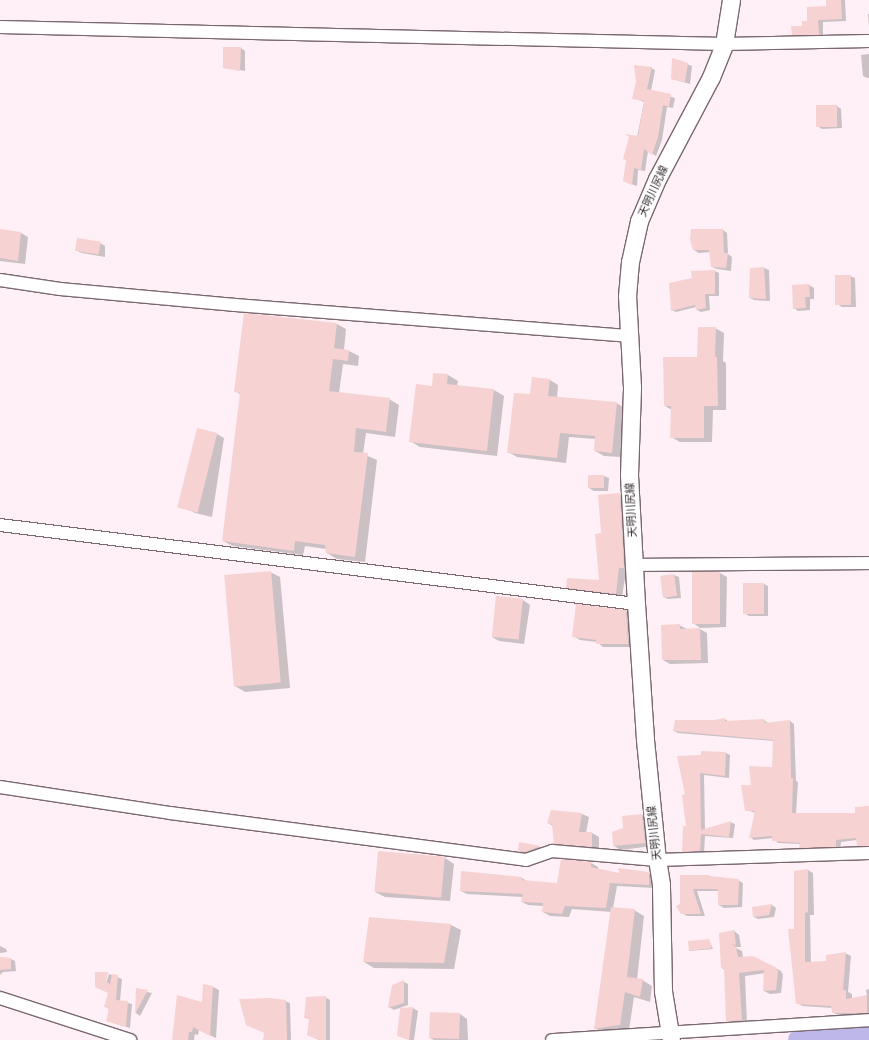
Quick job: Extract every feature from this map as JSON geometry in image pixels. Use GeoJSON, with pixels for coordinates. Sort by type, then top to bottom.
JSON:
{"type":"FeatureCollection","features":[{"type":"Feature","properties":{"kind":"main road","name":"天明川尻線"},"geometry":{"type":"LineString","coordinates":[[671,1038],[663,991],[661,884],[657,860],[645,739],[636,604],[629,475],[632,387],[626,296],[630,262],[639,221],[656,179],[711,77],[724,44],[731,0]]}},
{"type":"Feature","properties":{"kind":"street"},"geometry":{"type":"LineString","coordinates":[[0,26],[724,44],[869,41]]}},
{"type":"Feature","properties":{"kind":"street"},"geometry":{"type":"LineString","coordinates":[[0,280],[60,289],[227,305],[628,336]]}},
{"type":"Feature","properties":{"kind":"street"},"geometry":{"type":"LineString","coordinates":[[0,525],[636,604]]}},
{"type":"Feature","properties":{"kind":"street"},"geometry":{"type":"LineString","coordinates":[[634,565],[869,563]]}},
{"type":"Feature","properties":{"kind":"street"},"geometry":{"type":"LineString","coordinates":[[0,787],[170,813],[526,860],[552,851],[657,860],[869,853]]}},
{"type":"Feature","properties":{"kind":"street"},"geometry":{"type":"LineString","coordinates":[[0,998],[130,1040]]}},
{"type":"Feature","properties":{"kind":"street"},"geometry":{"type":"LineString","coordinates":[[552,1040],[671,1038],[869,1020]]}},
{"type":"Feature","properties":{"kind":"building"},"geometry":{"type":"Polygon","coordinates":[[[826,0],[841,0],[842,19],[818,20],[819,35],[792,35],[791,26],[802,26],[802,21],[807,21],[807,7],[826,6],[826,0]]]}},
{"type":"Feature","properties":{"kind":"building"},"geometry":{"type":"Polygon","coordinates":[[[223,47],[241,47],[240,71],[223,68],[223,47]]]}},
{"type":"Feature","properties":{"kind":"building"},"geometry":{"type":"Polygon","coordinates":[[[672,58],[688,63],[685,82],[671,79],[672,58]]]}},
{"type":"Feature","properties":{"kind":"building"},"geometry":{"type":"Polygon","coordinates":[[[634,65],[652,67],[647,89],[671,94],[669,107],[663,105],[658,137],[652,155],[644,149],[641,170],[634,168],[632,185],[623,181],[626,160],[623,159],[629,137],[625,134],[638,136],[644,101],[632,99],[636,82],[634,65]]]}},
{"type":"Feature","properties":{"kind":"building"},"geometry":{"type":"Polygon","coordinates":[[[816,105],[837,105],[837,127],[816,127],[816,105]]]}},
{"type":"Feature","properties":{"kind":"building"},"geometry":{"type":"Polygon","coordinates":[[[0,229],[21,232],[18,261],[0,258],[0,229]]]}},
{"type":"Feature","properties":{"kind":"building"},"geometry":{"type":"Polygon","coordinates":[[[691,229],[723,229],[724,253],[728,253],[726,268],[711,267],[709,250],[693,250],[690,240],[691,229]]]}},
{"type":"Feature","properties":{"kind":"building"},"geometry":{"type":"Polygon","coordinates":[[[77,238],[101,242],[99,255],[75,251],[77,238]]]}},
{"type":"Feature","properties":{"kind":"building"},"geometry":{"type":"Polygon","coordinates":[[[764,267],[766,299],[749,298],[750,268],[764,267]]]}},
{"type":"Feature","properties":{"kind":"building"},"geometry":{"type":"Polygon","coordinates":[[[715,270],[715,294],[705,294],[706,308],[696,310],[695,305],[671,311],[669,283],[692,278],[691,271],[715,270]]]}},
{"type":"Feature","properties":{"kind":"building"},"geometry":{"type":"Polygon","coordinates":[[[835,275],[851,275],[851,305],[835,305],[835,275]]]}},
{"type":"Feature","properties":{"kind":"building"},"geometry":{"type":"Polygon","coordinates":[[[809,284],[810,297],[805,297],[806,308],[793,309],[792,285],[809,284]]]}},
{"type":"Feature","properties":{"kind":"building"},"geometry":{"type":"Polygon","coordinates":[[[244,313],[337,323],[334,348],[349,350],[348,361],[333,359],[329,391],[390,398],[386,432],[356,428],[354,452],[368,453],[355,557],[326,553],[325,545],[295,541],[294,551],[222,541],[240,393],[234,392],[244,313]]]}},
{"type":"Feature","properties":{"kind":"building"},"geometry":{"type":"Polygon","coordinates":[[[698,327],[716,327],[715,357],[717,357],[718,406],[704,406],[704,438],[670,438],[671,406],[664,406],[663,357],[697,357],[698,327]]]}},
{"type":"Feature","properties":{"kind":"building"},"geometry":{"type":"Polygon","coordinates":[[[433,373],[448,374],[447,384],[494,389],[487,451],[409,442],[416,384],[432,386],[433,373]]]}},
{"type":"Feature","properties":{"kind":"building"},"geometry":{"type":"Polygon","coordinates":[[[532,377],[550,379],[548,396],[617,402],[612,453],[594,451],[595,436],[560,433],[557,458],[507,453],[514,393],[530,394],[532,377]]]}},
{"type":"Feature","properties":{"kind":"building"},"geometry":{"type":"Polygon","coordinates":[[[197,428],[217,433],[198,513],[177,508],[197,428]]]}},
{"type":"Feature","properties":{"kind":"building"},"geometry":{"type":"Polygon","coordinates":[[[588,475],[604,475],[604,488],[588,488],[588,475]]]}},
{"type":"Feature","properties":{"kind":"building"},"geometry":{"type":"Polygon","coordinates":[[[620,493],[624,568],[619,568],[616,594],[566,588],[567,578],[599,580],[595,534],[601,533],[598,495],[620,493]]]}},
{"type":"Feature","properties":{"kind":"building"},"geometry":{"type":"Polygon","coordinates":[[[271,571],[281,683],[234,687],[224,575],[271,571]]]}},
{"type":"Feature","properties":{"kind":"building"},"geometry":{"type":"Polygon","coordinates":[[[692,572],[720,572],[720,624],[692,624],[692,572]]]}},
{"type":"Feature","properties":{"kind":"building"},"geometry":{"type":"Polygon","coordinates":[[[674,574],[677,596],[663,598],[660,576],[674,574]]]}},
{"type":"Feature","properties":{"kind":"building"},"geometry":{"type":"Polygon","coordinates":[[[743,583],[764,583],[764,614],[743,614],[743,583]]]}},
{"type":"Feature","properties":{"kind":"building"},"geometry":{"type":"Polygon","coordinates":[[[496,596],[523,599],[519,640],[492,637],[496,596]]]}},
{"type":"Feature","properties":{"kind":"building"},"geometry":{"type":"Polygon","coordinates":[[[576,604],[626,610],[628,644],[596,644],[596,640],[572,637],[576,604]]]}},
{"type":"Feature","properties":{"kind":"building"},"geometry":{"type":"Polygon","coordinates":[[[680,624],[680,629],[700,628],[701,660],[662,660],[661,625],[680,624]]]}},
{"type":"Feature","properties":{"kind":"building"},"geometry":{"type":"Polygon","coordinates":[[[725,718],[725,721],[764,719],[765,723],[790,720],[791,778],[793,778],[792,813],[855,813],[855,807],[869,806],[869,846],[857,846],[856,838],[836,840],[836,847],[799,848],[800,843],[772,841],[772,836],[749,838],[755,811],[745,811],[741,785],[751,785],[749,766],[772,767],[773,740],[673,731],[675,720],[714,720],[725,718]]]}},
{"type":"Feature","properties":{"kind":"building"},"geometry":{"type":"Polygon","coordinates":[[[701,751],[726,752],[725,776],[700,773],[701,830],[731,821],[729,837],[701,834],[700,851],[682,852],[683,826],[686,826],[682,795],[685,794],[677,756],[701,755],[701,751]]]}},
{"type":"Feature","properties":{"kind":"building"},"geometry":{"type":"Polygon","coordinates":[[[551,810],[582,813],[579,832],[592,832],[592,847],[554,844],[552,824],[547,823],[551,810]]]}},
{"type":"Feature","properties":{"kind":"building"},"geometry":{"type":"Polygon","coordinates":[[[642,814],[645,843],[613,846],[612,832],[623,828],[622,816],[642,814]]]}},
{"type":"Feature","properties":{"kind":"building"},"geometry":{"type":"Polygon","coordinates":[[[519,842],[541,846],[525,852],[518,851],[519,842]]]}},
{"type":"Feature","properties":{"kind":"building"},"geometry":{"type":"Polygon","coordinates":[[[378,851],[445,857],[441,898],[374,892],[378,851]]]}},
{"type":"Feature","properties":{"kind":"building"},"geometry":{"type":"Polygon","coordinates":[[[561,859],[591,862],[591,867],[619,873],[618,868],[649,872],[649,885],[610,883],[606,908],[565,906],[562,914],[542,912],[543,903],[521,902],[523,894],[460,891],[461,871],[522,877],[522,880],[557,883],[561,859]]]}},
{"type":"Feature","properties":{"kind":"building"},"geometry":{"type":"Polygon","coordinates":[[[808,869],[808,912],[805,913],[805,962],[826,961],[826,955],[846,952],[843,990],[846,990],[846,999],[867,995],[867,1013],[832,1013],[831,1006],[796,1004],[788,929],[794,929],[794,871],[808,869]]]}},
{"type":"Feature","properties":{"kind":"building"},"geometry":{"type":"Polygon","coordinates":[[[680,875],[709,875],[739,879],[738,905],[718,905],[718,889],[693,889],[701,914],[681,914],[676,906],[680,904],[680,875]]]}},
{"type":"Feature","properties":{"kind":"building"},"geometry":{"type":"Polygon","coordinates":[[[772,904],[769,915],[753,917],[752,907],[772,904]]]}},
{"type":"Feature","properties":{"kind":"building"},"geometry":{"type":"Polygon","coordinates":[[[611,907],[635,909],[627,977],[643,979],[640,997],[625,992],[620,1025],[594,1029],[611,907]]]}},
{"type":"Feature","properties":{"kind":"building"},"geometry":{"type":"Polygon","coordinates":[[[369,917],[451,924],[444,963],[363,962],[369,917]]]}},
{"type":"Feature","properties":{"kind":"building"},"geometry":{"type":"Polygon","coordinates":[[[734,930],[736,945],[732,944],[736,947],[738,957],[753,956],[777,968],[775,968],[778,971],[776,990],[763,991],[764,970],[739,973],[742,1020],[726,1022],[724,968],[721,968],[719,933],[734,930]]]}},
{"type":"Feature","properties":{"kind":"building"},"geometry":{"type":"Polygon","coordinates":[[[709,939],[712,948],[689,951],[688,941],[709,939]]]}},
{"type":"Feature","properties":{"kind":"building"},"geometry":{"type":"Polygon","coordinates":[[[0,957],[11,958],[11,969],[0,970],[0,957]]]}},
{"type":"Feature","properties":{"kind":"building"},"geometry":{"type":"Polygon","coordinates":[[[95,972],[108,972],[106,982],[110,984],[112,974],[118,975],[116,1000],[128,1001],[126,1027],[106,1021],[109,1008],[104,1007],[108,993],[95,987],[95,972]]]}},
{"type":"Feature","properties":{"kind":"building"},"geometry":{"type":"Polygon","coordinates":[[[404,980],[404,1003],[388,1008],[392,985],[404,980]]]}},
{"type":"Feature","properties":{"kind":"building"},"geometry":{"type":"Polygon","coordinates":[[[203,984],[213,986],[210,1036],[193,1027],[192,1032],[189,1032],[188,1040],[172,1040],[177,995],[202,1002],[203,984]]]}},
{"type":"Feature","properties":{"kind":"building"},"geometry":{"type":"Polygon","coordinates":[[[136,988],[148,990],[135,1014],[136,988]]]}},
{"type":"Feature","properties":{"kind":"building"},"geometry":{"type":"Polygon","coordinates":[[[326,996],[326,1040],[319,1040],[307,1035],[309,1019],[304,1018],[306,997],[326,996]]]}},
{"type":"Feature","properties":{"kind":"building"},"geometry":{"type":"Polygon","coordinates":[[[270,998],[286,1000],[287,1040],[263,1040],[264,1033],[246,1025],[239,999],[270,998]]]}},
{"type":"Feature","properties":{"kind":"building"},"geometry":{"type":"Polygon","coordinates":[[[413,1007],[409,1040],[397,1036],[400,1008],[413,1007]]]}},
{"type":"Feature","properties":{"kind":"building"},"geometry":{"type":"Polygon","coordinates":[[[430,1012],[460,1013],[459,1039],[429,1038],[430,1012]]]}},
{"type":"Feature","properties":{"kind":"waterway"},"geometry":{"type":"LineString","coordinates":[[799,1040],[869,1037]]}}]}
